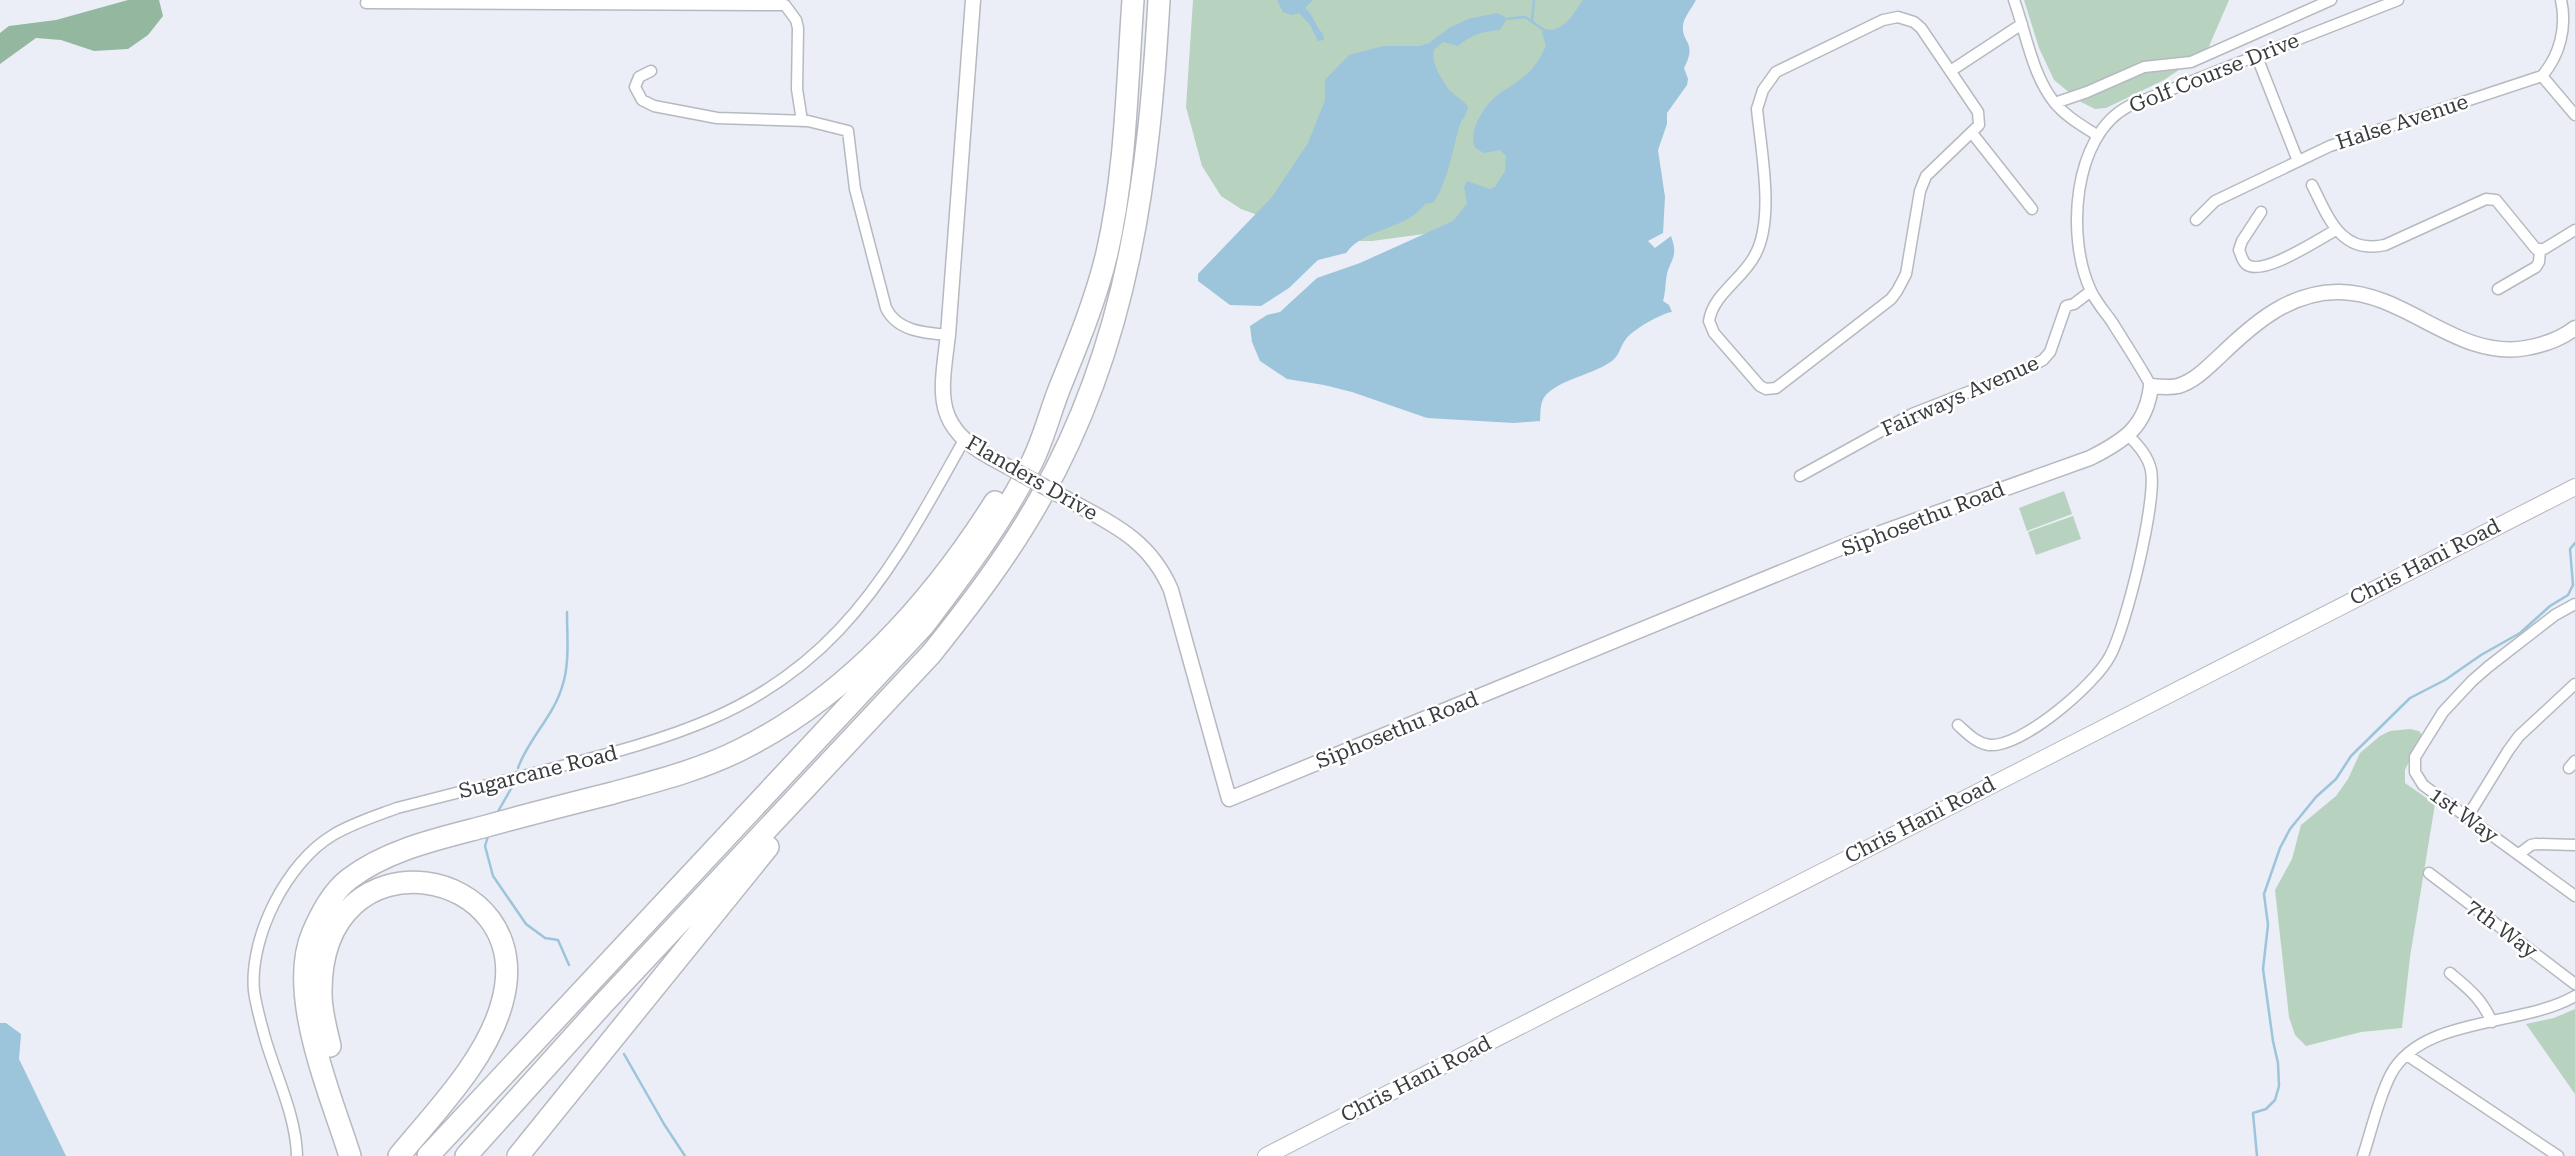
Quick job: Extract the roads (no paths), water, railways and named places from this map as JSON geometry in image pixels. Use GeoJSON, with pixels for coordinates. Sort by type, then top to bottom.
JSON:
{"type":"FeatureCollection","features":[{"type":"Feature","properties":{"kind":"highway"},"geometry":{"type":"LineString","coordinates":[[428,1156],[925,625],[976,557],[1002,516],[1033,461],[1098,288],[1107,251],[1123,145],[1133,0]]}},
{"type":"Feature","properties":{"kind":"highway"},"geometry":{"type":"LineString","coordinates":[[466,1156],[603,1004],[931,653],[975,599],[1043,495],[1090,391],[1125,281],[1138,219],[1155,73],[1159,0]]}},
{"type":"Feature","properties":{"kind":"highway"},"geometry":{"type":"LineString","coordinates":[[350,1156],[316,1046],[307,1012],[304,983],[305,960],[312,934],[327,904],[345,882],[396,852],[694,769],[738,751],[805,713],[866,661],[931,591],[990,509],[1048,417]]}},
{"type":"Feature","properties":{"kind":"highway"},"geometry":{"type":"LineString","coordinates":[[518,1156],[851,741]]}},
{"type":"Feature","properties":{"kind":"highway"},"geometry":{"type":"LineString","coordinates":[[366,1156],[324,1020],[321,996],[325,953],[334,929],[346,911],[363,897],[383,886],[407,881],[428,881],[461,893],[488,918],[500,939],[505,958],[505,989],[497,1020],[487,1039],[447,1097],[399,1156]]}},
{"type":"Feature","properties":{"kind":"main road","name":"Chris Hani Road"},"geometry":{"type":"LineString","coordinates":[[1266,1156],[2575,487]]}},
{"type":"Feature","properties":{"kind":"street","name":"Flanders Drive"},"geometry":{"type":"LineString","coordinates":[[973,0],[942,388],[943,405],[954,430],[964,440],[1126,532],[1148,551],[1164,573],[1229,799]]}},
{"type":"Feature","properties":{"kind":"street"},"geometry":{"type":"LineString","coordinates":[[2014,0],[2038,72],[2055,103],[2098,136]]}},
{"type":"Feature","properties":{"kind":"street"},"geometry":{"type":"LineString","coordinates":[[2055,103],[2151,65],[2191,62],[2331,0]]}},
{"type":"Feature","properties":{"kind":"street","name":"Golf Course Drive"},"geometry":{"type":"LineString","coordinates":[[2151,386],[2091,292],[2078,246],[2084,167],[2087,155],[2098,136],[2110,119],[2129,106],[2398,0]]}},
{"type":"Feature","properties":{"kind":"street"},"geometry":{"type":"LineString","coordinates":[[2561,0],[2564,23],[2561,39],[2542,76],[2575,115]]}},
{"type":"Feature","properties":{"kind":"street"},"geometry":{"type":"LineString","coordinates":[[366,3],[785,5],[796,20],[797,89],[802,121]]}},
{"type":"Feature","properties":{"kind":"street"},"geometry":{"type":"LineString","coordinates":[[1898,17],[1906,19],[1921,28],[1952,70],[1980,118],[1979,125],[1972,133],[1926,176],[1920,191],[1906,274],[1891,299],[1776,388],[1766,389],[1760,386],[1714,333],[1709,321],[1714,304],[1752,260],[1762,236],[1766,210],[1757,109],[1763,90],[1776,72],[1883,20],[1898,17]]}},
{"type":"Feature","properties":{"kind":"street"},"geometry":{"type":"LineString","coordinates":[[1952,70],[2022,24]]}},
{"type":"Feature","properties":{"kind":"street"},"geometry":{"type":"LineString","coordinates":[[2257,57],[2298,161]]}},
{"type":"Feature","properties":{"kind":"street"},"geometry":{"type":"LineString","coordinates":[[650,71],[639,77],[635,87],[642,100],[654,106],[717,118],[802,121],[848,131],[855,189],[886,308],[897,323],[923,333],[948,335]]}},
{"type":"Feature","properties":{"kind":"street","name":"Halse Avenue"},"geometry":{"type":"LineString","coordinates":[[2196,220],[2215,201],[2346,140],[2542,76]]}},
{"type":"Feature","properties":{"kind":"street"},"geometry":{"type":"LineString","coordinates":[[1972,133],[2032,209]]}},
{"type":"Feature","properties":{"kind":"street"},"geometry":{"type":"LineString","coordinates":[[2312,185],[2336,230],[2350,242],[2377,247],[2477,202],[2491,199],[2496,200],[2526,239],[2540,250]]}},
{"type":"Feature","properties":{"kind":"street"},"geometry":{"type":"LineString","coordinates":[[2261,212],[2239,245],[2243,260],[2250,267],[2274,264],[2336,230]]}},
{"type":"Feature","properties":{"kind":"street"},"geometry":{"type":"LineString","coordinates":[[2540,250],[2575,230]]}},
{"type":"Feature","properties":{"kind":"street"},"geometry":{"type":"LineString","coordinates":[[2498,289],[2536,267],[2540,250]]}},
{"type":"Feature","properties":{"kind":"street"},"geometry":{"type":"LineString","coordinates":[[2151,386],[2170,387],[2193,379],[2270,312],[2286,303],[2321,293],[2338,291],[2371,297],[2485,348],[2503,350],[2538,346],[2575,328]]}},
{"type":"Feature","properties":{"kind":"street","name":"Fairways Avenue"},"geometry":{"type":"LineString","coordinates":[[1800,476],[1912,414],[2022,371],[2043,360],[2050,352],[2066,306],[2074,304],[2091,292]]}},
{"type":"Feature","properties":{"kind":"street","name":"Siphosethu Road"},"geometry":{"type":"LineString","coordinates":[[1229,799],[1850,544],[2090,458],[2128,435],[2145,413],[2151,386]]}},
{"type":"Feature","properties":{"kind":"street"},"geometry":{"type":"LineString","coordinates":[[1958,725],[1980,743],[1996,745],[2010,742],[2078,695],[2109,659],[2123,624],[2152,488],[2147,459],[2128,435]]}},
{"type":"Feature","properties":{"kind":"street","name":"Sugarcane Road"},"geometry":{"type":"LineString","coordinates":[[297,1156],[289,1112],[265,1036],[254,990],[256,958],[266,925],[295,869],[332,836],[397,808],[650,743],[702,725],[783,680],[840,629],[889,567],[915,528],[964,440]]}},
{"type":"Feature","properties":{"kind":"street","name":"1st Way"},"geometry":{"type":"LineString","coordinates":[[2575,604],[2555,615],[2472,681],[2443,712],[2415,757],[2415,772],[2423,785],[2575,896]]}},
{"type":"Feature","properties":{"kind":"street"},"geometry":{"type":"LineString","coordinates":[[2468,816],[2519,736],[2575,684]]}},
{"type":"Feature","properties":{"kind":"street"},"geometry":{"type":"LineString","coordinates":[[2519,854],[2530,845],[2536,844],[2575,845]]}},
{"type":"Feature","properties":{"kind":"street","name":"7th Way"},"geometry":{"type":"LineString","coordinates":[[2429,873],[2575,984]]}},
{"type":"Feature","properties":{"kind":"street"},"geometry":{"type":"LineString","coordinates":[[2449,973],[2477,995],[2492,1023]]}},
{"type":"Feature","properties":{"kind":"street"},"geometry":{"type":"LineString","coordinates":[[2363,1156],[2392,1073],[2407,1055],[2427,1039],[2552,1007],[2575,996]]}},
{"type":"Feature","properties":{"kind":"street"},"geometry":{"type":"LineString","coordinates":[[2407,1055],[2558,1156]]}},
{"type":"Feature","properties":{"kind":"water"},"geometry":{"type":"Polygon","coordinates":[[[1277,0],[1313,0],[1305,8],[1323,34],[1324,40],[1318,41],[1310,25],[1299,13],[1292,15],[1283,12],[1277,0]]]}},
{"type":"Feature","properties":{"kind":"water"},"geometry":{"type":"Polygon","coordinates":[[[1583,0],[1696,0],[1683,25],[1689,48],[1684,68],[1687,85],[1667,113],[1667,124],[1658,150],[1665,197],[1663,233],[1648,241],[1655,248],[1671,236],[1674,254],[1667,274],[1663,301],[1669,305],[1672,312],[1634,331],[1612,361],[1549,392],[1542,402],[1540,421],[1514,423],[1427,418],[1352,392],[1287,379],[1260,361],[1252,342],[1250,326],[1267,315],[1280,312],[1317,278],[1360,263],[1453,221],[1467,204],[1464,187],[1467,181],[1490,189],[1495,187],[1505,171],[1506,156],[1500,150],[1484,153],[1475,148],[1473,135],[1477,122],[1496,96],[1536,64],[1546,46],[1542,32],[1563,25],[1583,0]]]}},
{"type":"Feature","properties":{"kind":"water"},"geometry":{"type":"Polygon","coordinates":[[[1497,13],[1506,20],[1500,30],[1478,34],[1458,46],[1443,42],[1434,50],[1435,65],[1449,90],[1468,107],[1459,127],[1446,175],[1434,202],[1425,204],[1408,219],[1364,238],[1346,253],[1318,260],[1289,288],[1261,306],[1230,305],[1198,281],[1198,274],[1272,197],[1308,143],[1325,100],[1325,80],[1349,55],[1383,46],[1420,46],[1468,19],[1497,13]]]}},
{"type":"Feature","properties":{"kind":"water"},"geometry":{"type":"Polygon","coordinates":[[[0,1023],[6,1023],[21,1034],[19,1059],[66,1156],[0,1156],[0,1023]]]}},
{"type":"Feature","properties":{"kind":"waterway"},"geometry":{"type":"LineString","coordinates":[[1532,21],[1534,0]]}},
{"type":"Feature","properties":{"kind":"waterway"},"geometry":{"type":"LineString","coordinates":[[1505,19],[1525,17],[1544,30]]}},
{"type":"Feature","properties":{"kind":"waterway"},"geometry":{"type":"LineString","coordinates":[[2257,1156],[2253,1113],[2266,1109],[2275,1100],[2279,1086],[2278,1063],[2263,969],[2268,925],[2264,894],[2280,848],[2290,829],[2316,797],[2336,779],[2351,756],[2410,698],[2445,680],[2520,633],[2550,606],[2568,595],[2573,585],[2570,549],[2575,543]]}},
{"type":"Feature","properties":{"kind":"waterway"},"geometry":{"type":"LineString","coordinates":[[518,768],[553,708],[565,678],[567,612]]}},
{"type":"Feature","properties":{"kind":"waterway"},"geometry":{"type":"LineString","coordinates":[[496,815],[512,787]]}},
{"type":"Feature","properties":{"kind":"waterway"},"geometry":{"type":"LineString","coordinates":[[489,833],[485,846],[493,876],[526,924],[545,938],[558,940],[569,965]]}},
{"type":"Feature","properties":{"kind":"waterway"},"geometry":{"type":"LineString","coordinates":[[624,1054],[685,1156]]}}]}
